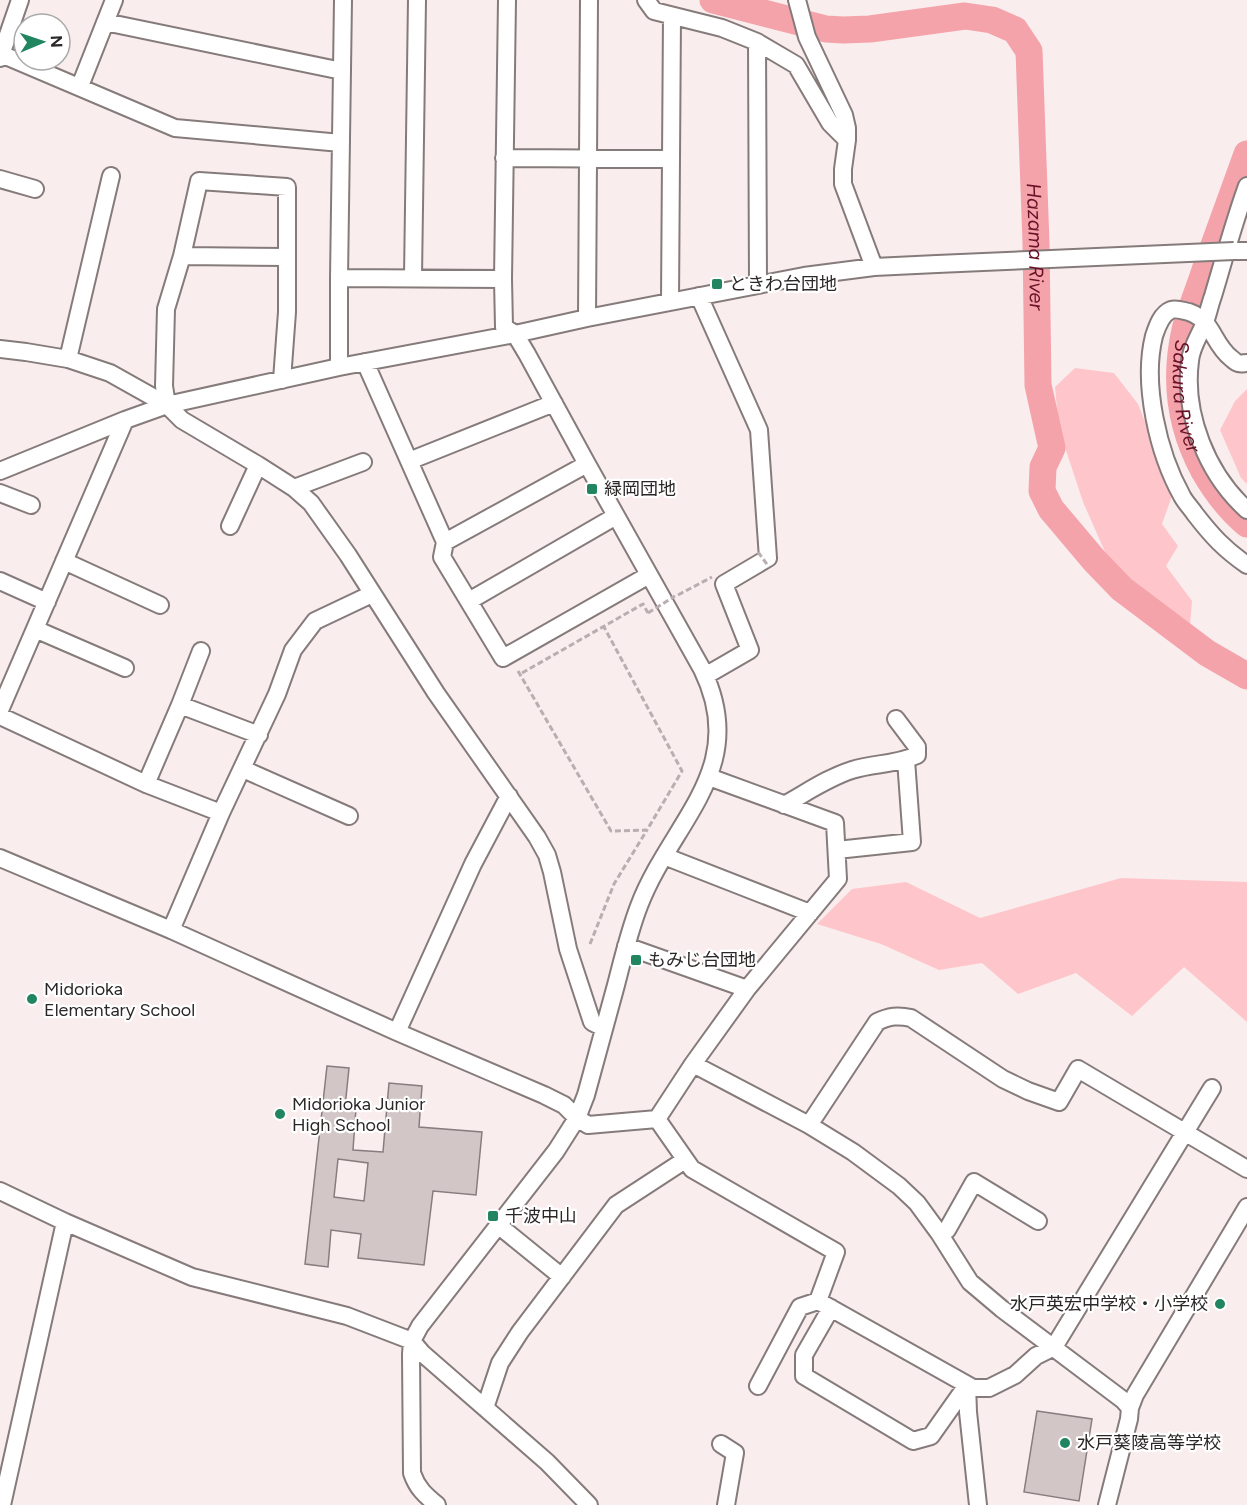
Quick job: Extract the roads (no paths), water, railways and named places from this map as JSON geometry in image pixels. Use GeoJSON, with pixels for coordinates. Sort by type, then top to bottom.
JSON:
{"type":"FeatureCollection","features":[{"type":"Feature","properties":{"kind":"street"},"geometry":{"type":"LineString","coordinates":[[20,0],[5,26],[1,56],[175,128],[340,143]]}},
{"type":"Feature","properties":{"kind":"street"},"geometry":{"type":"LineString","coordinates":[[80,87],[114,0]]}},
{"type":"Feature","properties":{"kind":"street"},"geometry":{"type":"LineString","coordinates":[[339,367],[343,0]]}},
{"type":"Feature","properties":{"kind":"street"},"geometry":{"type":"LineString","coordinates":[[412,277],[417,0]]}},
{"type":"Feature","properties":{"kind":"street"},"geometry":{"type":"LineString","coordinates":[[437,1505],[421,1491],[412,1473],[412,1341],[420,1326],[556,1151],[577,1118],[586,1095],[636,914],[664,856],[709,777],[714,762],[718,730],[714,701],[705,676],[527,354],[515,334],[504,327],[507,0]]}},
{"type":"Feature","properties":{"kind":"street"},"geometry":{"type":"LineString","coordinates":[[587,318],[590,0]]}},
{"type":"Feature","properties":{"kind":"street"},"geometry":{"type":"LineString","coordinates":[[646,0],[654,11],[722,28],[757,42],[796,65],[830,123],[848,140]]}},
{"type":"Feature","properties":{"kind":"street"},"geometry":{"type":"LineString","coordinates":[[799,7],[807,37],[844,115],[848,140],[843,184],[874,267]]}},
{"type":"Feature","properties":{"kind":"street"},"geometry":{"type":"LineString","coordinates":[[670,302],[672,16]]}},
{"type":"Feature","properties":{"kind":"street"},"geometry":{"type":"LineString","coordinates":[[105,22],[342,71]]}},
{"type":"Feature","properties":{"kind":"street"},"geometry":{"type":"LineString","coordinates":[[757,42],[758,284]]}},
{"type":"Feature","properties":{"kind":"street"},"geometry":{"type":"LineString","coordinates":[[504,158],[670,159]]}},
{"type":"Feature","properties":{"kind":"street"},"geometry":{"type":"LineString","coordinates":[[68,359],[111,176]]}},
{"type":"Feature","properties":{"kind":"street"},"geometry":{"type":"LineString","coordinates":[[0,179],[35,189]]}},
{"type":"Feature","properties":{"kind":"street"},"geometry":{"type":"LineString","coordinates":[[167,405],[164,386],[166,309],[182,256],[199,181],[287,187],[286,312],[282,380]]}},
{"type":"Feature","properties":{"kind":"street"},"geometry":{"type":"LineString","coordinates":[[1247,186],[1201,318],[1190,359],[1189,378],[1192,414],[1206,453],[1229,491],[1247,510]]}},
{"type":"Feature","properties":{"kind":"street"},"geometry":{"type":"LineString","coordinates":[[0,471],[167,405],[339,367],[515,334],[758,284],[874,267],[1240,251]]}},
{"type":"Feature","properties":{"kind":"street"},"geometry":{"type":"LineString","coordinates":[[182,256],[287,257]]}},
{"type":"Feature","properties":{"kind":"street"},"geometry":{"type":"LineString","coordinates":[[339,278],[503,279]]}},
{"type":"Feature","properties":{"kind":"street"},"geometry":{"type":"LineString","coordinates":[[699,296],[759,430],[768,558],[724,584],[750,650],[705,676]]}},
{"type":"Feature","properties":{"kind":"street"},"geometry":{"type":"LineString","coordinates":[[1247,363],[1237,363],[1222,351],[1212,330],[1201,318],[1179,309],[1170,310],[1157,326],[1152,344],[1151,389],[1158,432],[1168,469],[1183,498],[1212,537],[1247,565]]}},
{"type":"Feature","properties":{"kind":"street"},"geometry":{"type":"LineString","coordinates":[[0,350],[68,359],[110,373],[167,405],[182,420],[294,488],[311,503],[348,555],[436,693],[537,837],[547,855],[568,949],[592,1023],[604,1028]]}},
{"type":"Feature","properties":{"kind":"street"},"geometry":{"type":"LineString","coordinates":[[365,362],[445,542],[442,557],[503,658],[649,575]]}},
{"type":"Feature","properties":{"kind":"street"},"geometry":{"type":"LineString","coordinates":[[409,461],[554,403]]}},
{"type":"Feature","properties":{"kind":"street"},"geometry":{"type":"LineString","coordinates":[[0,710],[125,420]]}},
{"type":"Feature","properties":{"kind":"street"},"geometry":{"type":"LineString","coordinates":[[294,488],[363,462]]}},
{"type":"Feature","properties":{"kind":"street"},"geometry":{"type":"LineString","coordinates":[[445,542],[587,464]]}},
{"type":"Feature","properties":{"kind":"street"},"geometry":{"type":"LineString","coordinates":[[230,526],[258,465]]}},
{"type":"Feature","properties":{"kind":"street"},"geometry":{"type":"LineString","coordinates":[[0,494],[31,504]]}},
{"type":"Feature","properties":{"kind":"street"},"geometry":{"type":"LineString","coordinates":[[469,600],[616,516]]}},
{"type":"Feature","properties":{"kind":"street"},"geometry":{"type":"LineString","coordinates":[[64,561],[160,605]]}},
{"type":"Feature","properties":{"kind":"street"},"geometry":{"type":"LineString","coordinates":[[0,581],[46,602]]}},
{"type":"Feature","properties":{"kind":"street"},"geometry":{"type":"LineString","coordinates":[[171,930],[221,813],[277,694],[293,650],[315,621],[372,594]]}},
{"type":"Feature","properties":{"kind":"street"},"geometry":{"type":"LineString","coordinates":[[35,629],[125,668]]}},
{"type":"Feature","properties":{"kind":"street"},"geometry":{"type":"LineString","coordinates":[[146,784],[201,651]]}},
{"type":"Feature","properties":{"kind":"street"},"geometry":{"type":"LineString","coordinates":[[180,705],[259,735]]}},
{"type":"Feature","properties":{"kind":"street"},"geometry":{"type":"LineString","coordinates":[[0,716],[146,784],[221,813]]}},
{"type":"Feature","properties":{"kind":"street"},"geometry":{"type":"LineString","coordinates":[[784,805],[826,781],[854,770],[906,760],[917,755],[917,747],[896,719]]}},
{"type":"Feature","properties":{"kind":"street"},"geometry":{"type":"LineString","coordinates":[[837,850],[912,842],[906,760]]}},
{"type":"Feature","properties":{"kind":"street"},"geometry":{"type":"LineString","coordinates":[[243,769],[349,816]]}},
{"type":"Feature","properties":{"kind":"street"},"geometry":{"type":"LineString","coordinates":[[657,1119],[747,988],[838,879],[835,823],[709,777]]}},
{"type":"Feature","properties":{"kind":"street"},"geometry":{"type":"LineString","coordinates":[[397,1032],[473,864],[509,796]]}},
{"type":"Feature","properties":{"kind":"street"},"geometry":{"type":"LineString","coordinates":[[664,856],[810,913]]}},
{"type":"Feature","properties":{"kind":"street"},"geometry":{"type":"LineString","coordinates":[[0,858],[171,930],[397,1032],[544,1095],[564,1106],[588,1125],[657,1119]]}},
{"type":"Feature","properties":{"kind":"street"},"geometry":{"type":"LineString","coordinates":[[626,946],[747,988]]}},
{"type":"Feature","properties":{"kind":"street"},"geometry":{"type":"LineString","coordinates":[[809,1125],[877,1022],[900,1015],[911,1018],[994,1073],[1028,1091],[1059,1102],[1078,1069],[1247,1169]]}},
{"type":"Feature","properties":{"kind":"street"},"geometry":{"type":"LineString","coordinates":[[693,1064],[809,1125],[853,1152],[899,1186],[917,1203],[970,1282],[1002,1309],[1123,1400],[1130,1408]]}},
{"type":"Feature","properties":{"kind":"street"},"geometry":{"type":"LineString","coordinates":[[758,1386],[800,1307],[825,1304],[973,1388],[989,1388],[1015,1375],[1036,1356],[1054,1347],[1212,1088]]}},
{"type":"Feature","properties":{"kind":"street"},"geometry":{"type":"LineString","coordinates":[[657,1119],[692,1169],[836,1252],[825,1304],[804,1355],[804,1376],[913,1441],[932,1436],[967,1385]]}},
{"type":"Feature","properties":{"kind":"street"},"geometry":{"type":"LineString","coordinates":[[485,1408],[500,1363],[520,1332],[616,1205],[685,1160]]}},
{"type":"Feature","properties":{"kind":"street"},"geometry":{"type":"LineString","coordinates":[[939,1233],[947,1230],[974,1182],[1038,1221]]}},
{"type":"Feature","properties":{"kind":"street"},"geometry":{"type":"LineString","coordinates":[[0,1191],[192,1277],[347,1316],[412,1341],[422,1353],[547,1461],[589,1505]]}},
{"type":"Feature","properties":{"kind":"street"},"geometry":{"type":"LineString","coordinates":[[1107,1505],[1130,1408],[1141,1385],[1247,1207]]}},
{"type":"Feature","properties":{"kind":"street"},"geometry":{"type":"LineString","coordinates":[[2,1505],[65,1222]]}},
{"type":"Feature","properties":{"kind":"street"},"geometry":{"type":"LineString","coordinates":[[498,1226],[562,1277]]}},
{"type":"Feature","properties":{"kind":"street"},"geometry":{"type":"LineString","coordinates":[[967,1385],[978,1505]]}},
{"type":"Feature","properties":{"kind":"street"},"geometry":{"type":"LineString","coordinates":[[721,1444],[735,1453],[726,1505]]}},
{"type":"Feature","properties":{"kind":"waterway","name":"Hazama River"},"geometry":{"type":"LineString","coordinates":[[713,0],[826,29],[870,29],[965,16],[992,20],[1015,30],[1029,51],[1036,243],[1038,385],[1052,448],[1043,467],[1042,491],[1051,509],[1122,589],[1207,653],[1247,676]]}},
{"type":"Feature","properties":{"kind":"waterway","name":"Sakura River"},"geometry":{"type":"LineString","coordinates":[[1247,154],[1187,322],[1180,367],[1181,402],[1189,437],[1196,454],[1218,492],[1247,524]]}},
{"type":"Feature","properties":{"kind":"place","name":"ときわ台団地"},"geometry":{"type":"Point","coordinates":[717,284]}},
{"type":"Feature","properties":{"kind":"place","name":"緑岡団地"},"geometry":{"type":"Point","coordinates":[592,489]}},
{"type":"Feature","properties":{"kind":"place","name":"もみじ台団地"},"geometry":{"type":"Point","coordinates":[636,960]}},
{"type":"Feature","properties":{"kind":"place","name":"Midorioka Elementary School"},"geometry":{"type":"Point","coordinates":[32,999]}},
{"type":"Feature","properties":{"kind":"place","name":"Midorioka Junior High School"},"geometry":{"type":"Point","coordinates":[280,1114]}},
{"type":"Feature","properties":{"kind":"place","name":"千波中山"},"geometry":{"type":"Point","coordinates":[493,1216]}},
{"type":"Feature","properties":{"kind":"place","name":"水戸英宏中学校・小学校"},"geometry":{"type":"Point","coordinates":[1220,1304]}},
{"type":"Feature","properties":{"kind":"place","name":"水戸葵陵高等学校"},"geometry":{"type":"Point","coordinates":[1065,1443]}}]}
